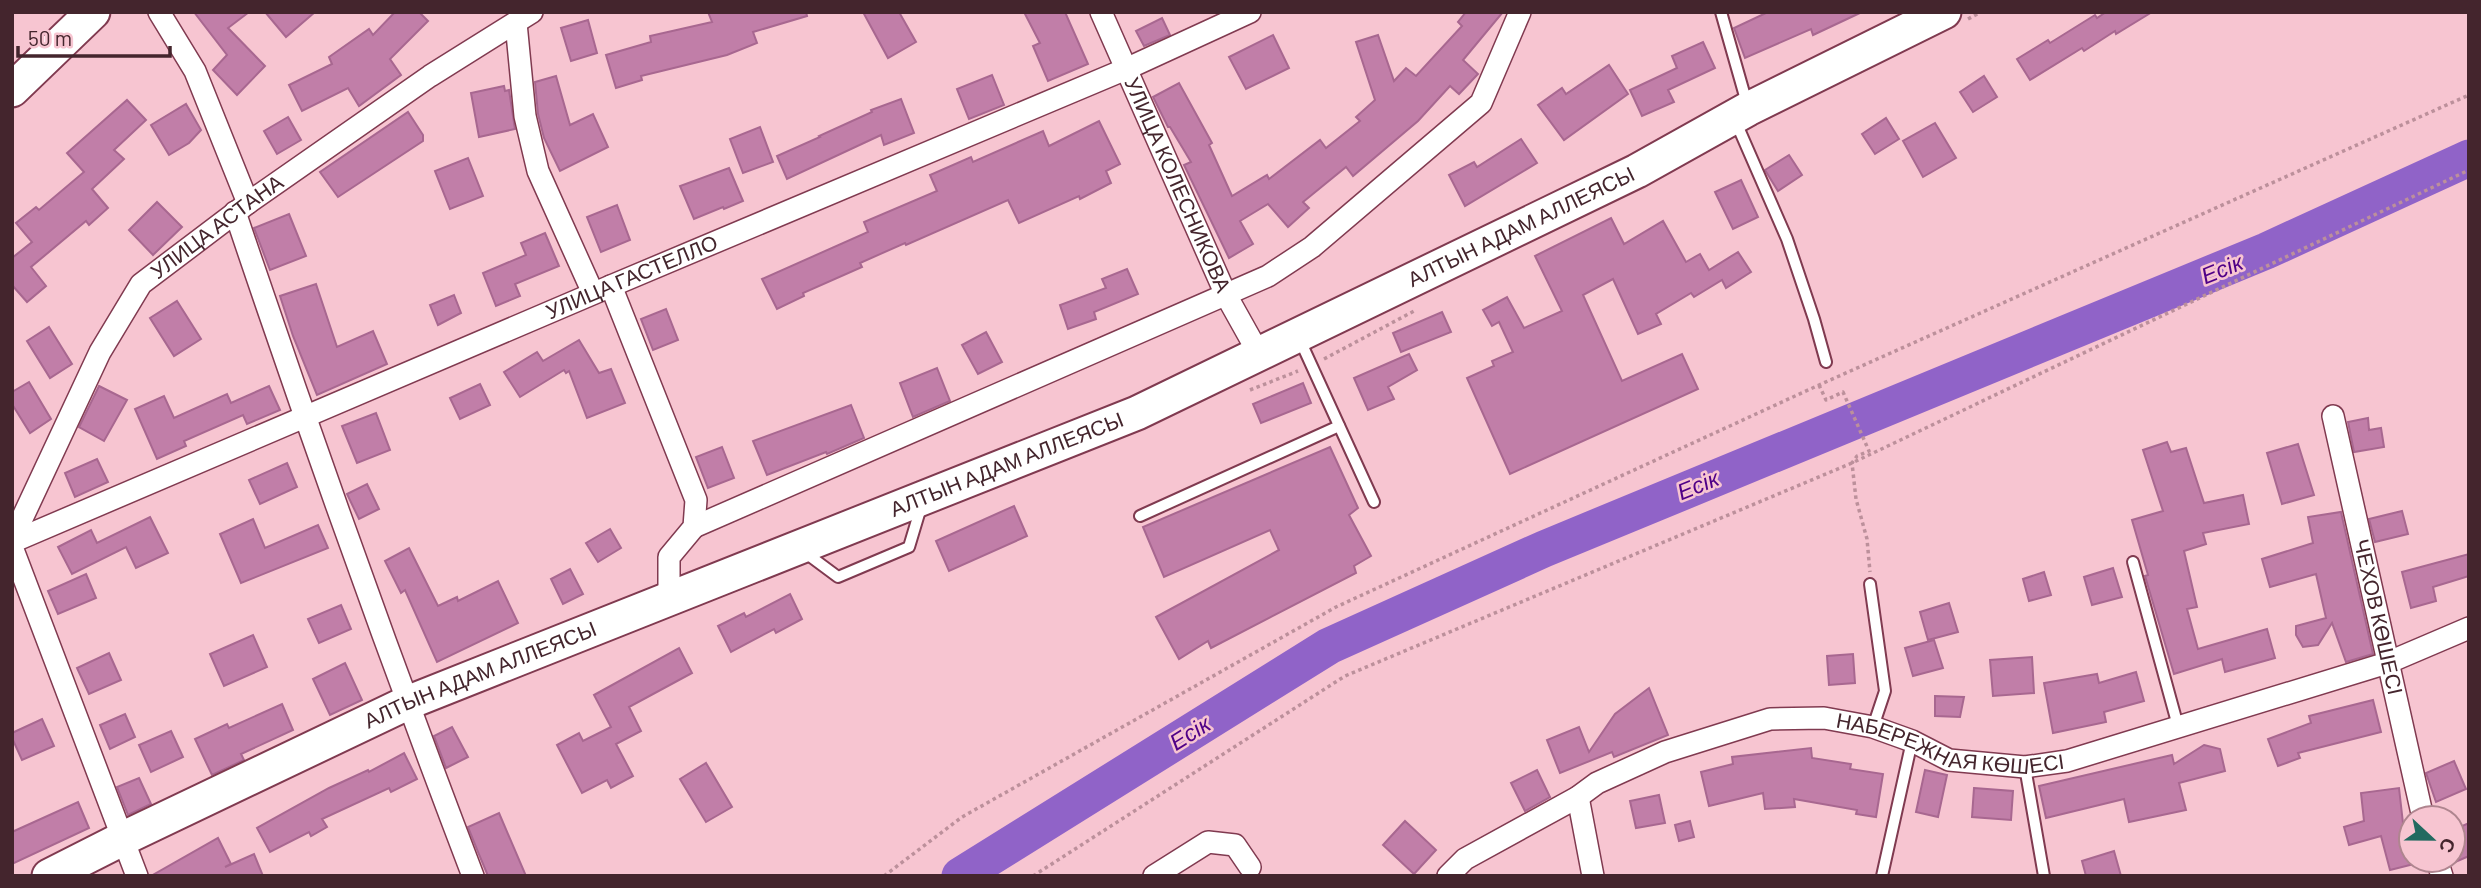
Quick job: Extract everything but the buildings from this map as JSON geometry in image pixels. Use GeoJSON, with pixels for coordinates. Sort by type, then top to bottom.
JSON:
{"type":"FeatureCollection","features":[{"type":"Feature","properties":{"kind":"main road"},"geometry":{"type":"LineString","coordinates":[[12,90],[93,12]]}},
{"type":"Feature","properties":{"kind":"main road","name":"АЛТЫН АДАМ АЛЛЕЯСЫ"},"geometry":{"type":"LineString","coordinates":[[49,876],[407,703],[1137,413],[1637,171],[1741,113],[1944,12]]}},
{"type":"Feature","properties":{"kind":"street"},"geometry":{"type":"LineString","coordinates":[[159,12],[195,71],[241,208],[304,417],[407,703],[473,876]]}},
{"type":"Feature","properties":{"kind":"street","name":"УЛИЦА КОЛЕСНИКОВА"},"geometry":{"type":"LineString","coordinates":[[1101,12],[1226,295],[1259,354]]}},
{"type":"Feature","properties":{"kind":"street","name":"УЛИЦА ГАСТЕЛЛО"},"geometry":{"type":"LineString","coordinates":[[12,543],[1126,69],[1250,12]]}},
{"type":"Feature","properties":{"kind":"street"},"geometry":{"type":"LineString","coordinates":[[669,599],[669,557],[694,527],[1268,276],[1312,247],[1481,103],[1520,12]]}},
{"type":"Feature","properties":{"kind":"street"},"geometry":{"type":"LineString","coordinates":[[524,18],[525,116],[538,171],[602,290],[692,487],[696,500],[694,527]]}},
{"type":"Feature","properties":{"kind":"street","name":"УЛИЦА АСТАНА"},"geometry":{"type":"LineString","coordinates":[[12,543],[100,352],[141,284],[241,208],[430,76],[524,18]]}},
{"type":"Feature","properties":{"kind":"street","name":"ЧЕХОВ КӨШЕСІ"},"geometry":{"type":"LineString","coordinates":[[2333,416],[2420,804]]}},
{"type":"Feature","properties":{"kind":"street"},"geometry":{"type":"LineString","coordinates":[[12,543],[137,876]]}},
{"type":"Feature","properties":{"kind":"street","name":"НАБЕРЕЖНАЯ КӨШЕСІ"},"geometry":{"type":"LineString","coordinates":[[1448,876],[1465,859],[1578,797],[1597,783],[1665,752],[1770,719],[1824,718],[1873,727],[1912,741],[1949,760],[2025,767],[2067,761],[2387,663],[2469,628]]}},
{"type":"Feature","properties":{"kind":"street"},"geometry":{"type":"LineString","coordinates":[[1578,797],[1594,876]]}},
{"type":"Feature","properties":{"kind":"street"},"geometry":{"type":"LineString","coordinates":[[1154,876],[1208,842],[1235,845],[1250,867]]}},
{"type":"Feature","properties":{"kind":"lane"},"geometry":{"type":"LineString","coordinates":[[1721,12],[1741,113],[1787,239],[1826,362]]}},
{"type":"Feature","properties":{"kind":"lane"},"geometry":{"type":"LineString","coordinates":[[1297,335],[1374,502]]}},
{"type":"Feature","properties":{"kind":"lane"},"geometry":{"type":"LineString","coordinates":[[1140,516],[1339,426]]}},
{"type":"Feature","properties":{"kind":"lane"},"geometry":{"type":"LineString","coordinates":[[2133,562],[2178,726]]}},
{"type":"Feature","properties":{"kind":"lane"},"geometry":{"type":"LineString","coordinates":[[1870,584],[1885,691],[1873,727]]}},
{"type":"Feature","properties":{"kind":"lane"},"geometry":{"type":"LineString","coordinates":[[1882,876],[1912,741]]}},
{"type":"Feature","properties":{"kind":"lane"},"geometry":{"type":"LineString","coordinates":[[2025,767],[2043,876]]}},
{"type":"Feature","properties":{"kind":"path"},"geometry":{"type":"LineString","coordinates":[[884,876],[962,817],[1336,607],[1819,385],[2469,95]]}},
{"type":"Feature","properties":{"kind":"path"},"geometry":{"type":"LineString","coordinates":[[1033,876],[1345,676],[1852,463],[2469,170]]}},
{"type":"Feature","properties":{"kind":"path"},"geometry":{"type":"LineString","coordinates":[[1819,385],[1826,400],[1843,392],[1870,451],[1857,456],[1852,463],[1856,499],[1867,539],[1870,584]]}},
{"type":"Feature","properties":{"kind":"waterway","name":"Есік"},"geometry":{"type":"LineString","coordinates":[[960,876],[1329,646],[1544,549],[2266,251],[2469,158]]}}]}
